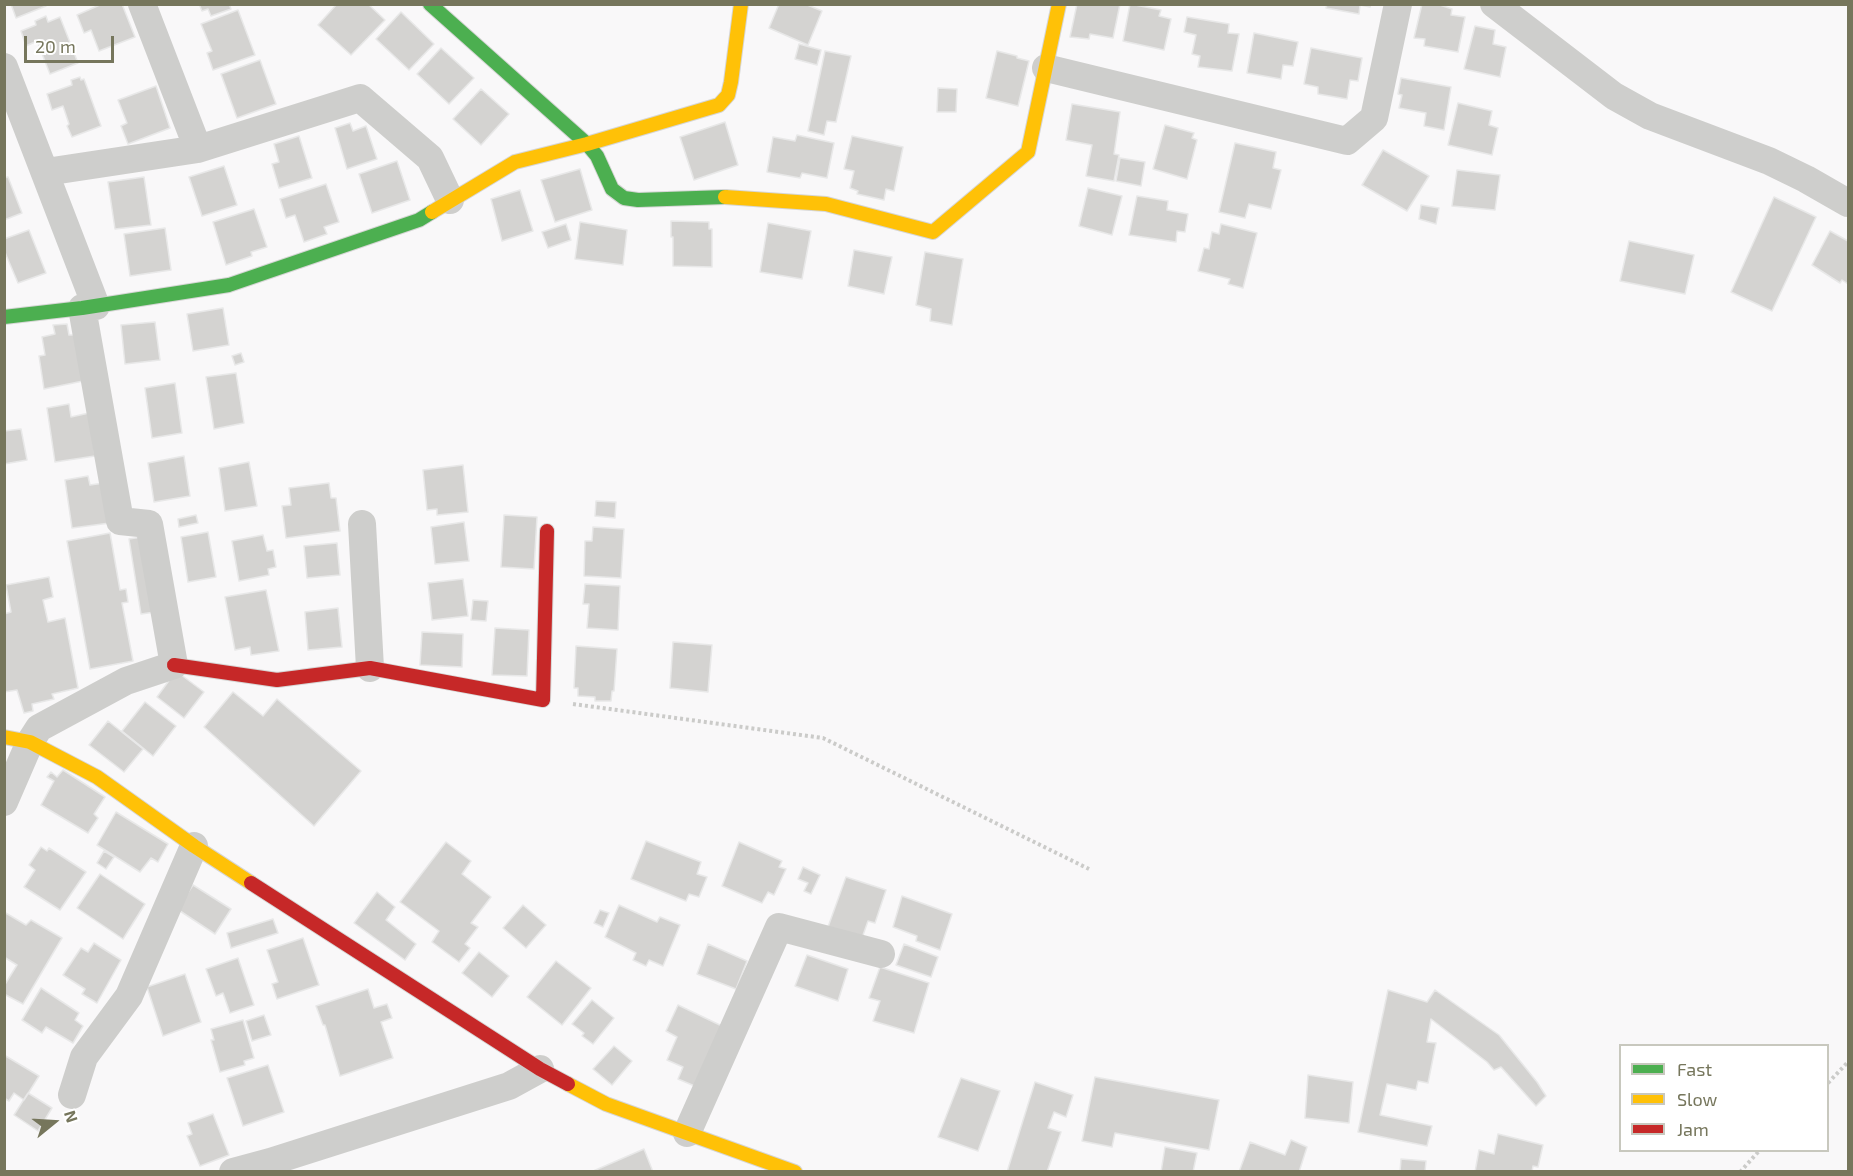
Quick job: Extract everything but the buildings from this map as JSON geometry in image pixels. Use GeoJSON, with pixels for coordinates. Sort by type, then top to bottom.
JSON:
{"type":"FeatureCollection","features":[{"type":"Feature","properties":{"kind":"street"},"geometry":{"type":"LineString","coordinates":[[142,4],[198,149]]}},
{"type":"Feature","properties":{"kind":"street"},"geometry":{"type":"LineString","coordinates":[[430,4],[587,144],[597,156],[612,189],[624,198],[638,200],[739,197],[826,204],[933,232],[1028,152],[1059,4]]}},
{"type":"Feature","properties":{"kind":"street"},"geometry":{"type":"LineString","coordinates":[[4,317],[89,307],[229,285],[419,220],[515,162],[587,144],[718,105],[728,95],[731,82],[741,4]]}},
{"type":"Feature","properties":{"kind":"street"},"geometry":{"type":"LineString","coordinates":[[1046,68],[1347,141],[1374,118],[1398,4]]}},
{"type":"Feature","properties":{"kind":"street"},"geometry":{"type":"LineString","coordinates":[[1494,4],[1614,96],[1650,116],[1769,161],[1806,178],[1848,203]]}},
{"type":"Feature","properties":{"kind":"street"},"geometry":{"type":"LineString","coordinates":[[4,67],[46,172],[89,307],[120,521],[149,524],[174,664]]}},
{"type":"Feature","properties":{"kind":"street"},"geometry":{"type":"LineString","coordinates":[[46,172],[198,149],[360,98],[430,158],[450,200]]}},
{"type":"Feature","properties":{"kind":"street"},"geometry":{"type":"LineString","coordinates":[[362,524],[370,668]]}},
{"type":"Feature","properties":{"kind":"street"},"geometry":{"type":"LineString","coordinates":[[17,739],[116,686],[174,664],[277,680],[370,668],[543,700],[547,531]]}},
{"type":"Feature","properties":{"kind":"street"},"geometry":{"type":"LineString","coordinates":[[4,802],[17,739]]}},
{"type":"Feature","properties":{"kind":"street"},"geometry":{"type":"LineString","coordinates":[[17,739],[97,777],[194,846],[540,1069],[606,1104],[795,1172]]}},
{"type":"Feature","properties":{"kind":"street"},"geometry":{"type":"LineString","coordinates":[[72,1095],[84,1057],[129,996],[194,846]]}},
{"type":"Feature","properties":{"kind":"street"},"geometry":{"type":"LineString","coordinates":[[687,1133],[779,927],[881,954]]}},
{"type":"Feature","properties":{"kind":"street"},"geometry":{"type":"LineString","coordinates":[[233,1172],[509,1086],[540,1069]]}},
{"type":"Feature","properties":{"kind":"path"},"geometry":{"type":"LineString","coordinates":[[543,700],[823,738],[1089,869]]}},
{"type":"Feature","properties":{"kind":"path"},"geometry":{"type":"LineString","coordinates":[[1829,1081],[1848,1062]]}},
{"type":"Feature","properties":{"kind":"path"},"geometry":{"type":"LineString","coordinates":[[1740,1172],[1758,1152]]}},
{"type":"Feature","properties":{"kind":"traffic: fast"},"geometry":{"type":"LineString","coordinates":[[430,4],[587,144],[597,156],[612,189],[624,198],[638,200],[725,197]]}},
{"type":"Feature","properties":{"kind":"traffic: fast"},"geometry":{"type":"LineString","coordinates":[[4,317],[82,308],[229,285],[419,220],[432,212]]}},
{"type":"Feature","properties":{"kind":"traffic: slow"},"geometry":{"type":"LineString","coordinates":[[432,212],[515,162],[587,144],[719,105],[728,95],[731,82],[741,4]]}},
{"type":"Feature","properties":{"kind":"traffic: slow"},"geometry":{"type":"LineString","coordinates":[[725,197],[826,204],[933,232],[1028,152],[1059,4]]}},
{"type":"Feature","properties":{"kind":"traffic: slow"},"geometry":{"type":"LineString","coordinates":[[4,737],[30,742],[97,777],[194,846],[251,883]]}},
{"type":"Feature","properties":{"kind":"traffic: slow"},"geometry":{"type":"LineString","coordinates":[[568,1084],[606,1104],[795,1172]]}},
{"type":"Feature","properties":{"kind":"traffic: jam"},"geometry":{"type":"LineString","coordinates":[[174,665],[277,680],[370,668],[543,700],[547,531]]}},
{"type":"Feature","properties":{"kind":"traffic: jam"},"geometry":{"type":"LineString","coordinates":[[251,883],[540,1069],[568,1084]]}}]}
